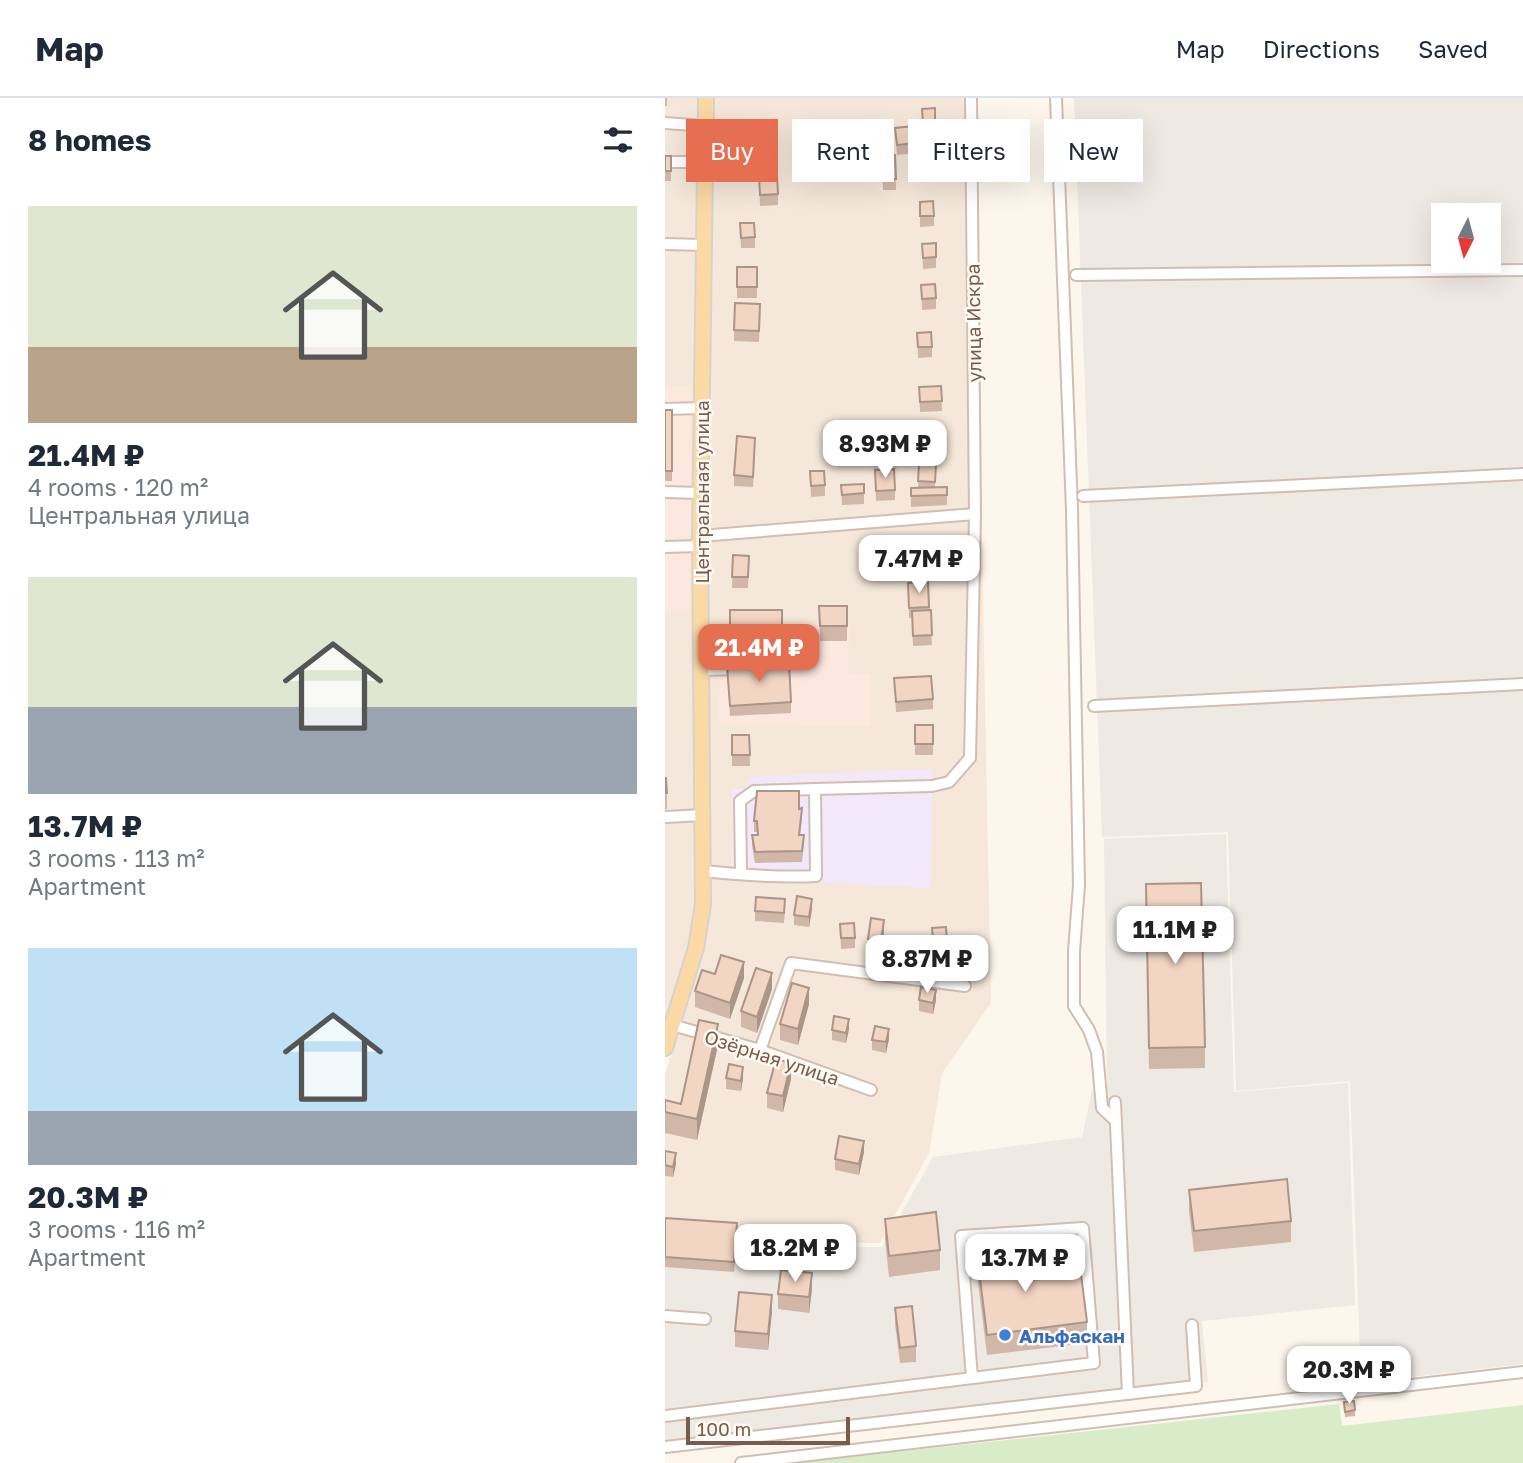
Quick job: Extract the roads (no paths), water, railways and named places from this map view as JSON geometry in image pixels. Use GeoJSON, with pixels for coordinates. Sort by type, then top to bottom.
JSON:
{"type":"FeatureCollection","features":[{"type":"Feature","properties":{"kind":"main road","name":"Центральная улица"},"geometry":{"type":"LineString","coordinates":[[705,119],[706,98]]}},
{"type":"Feature","properties":{"kind":"main road","name":"Центральная улица"},"geometry":{"type":"LineString","coordinates":[[665,1048],[696,948],[704,871],[700,493],[705,182]]}},
{"type":"Feature","properties":{"kind":"street","name":"улица Искра"},"geometry":{"type":"LineString","coordinates":[[815,789],[941,784],[950,782],[958,775],[969,758],[975,514],[971,98]]}},
{"type":"Feature","properties":{"kind":"street"},"geometry":{"type":"LineString","coordinates":[[1056,98],[1072,524],[1079,885],[1073,951],[1074,1006],[1089,1030],[1097,1052],[1102,1108],[1116,1121]]}},
{"type":"Feature","properties":{"kind":"street"},"geometry":{"type":"LineString","coordinates":[[665,123],[686,125]]}},
{"type":"Feature","properties":{"kind":"street"},"geometry":{"type":"LineString","coordinates":[[665,162],[686,162]]}},
{"type":"Feature","properties":{"kind":"street"},"geometry":{"type":"LineString","coordinates":[[665,244],[703,245]]}},
{"type":"Feature","properties":{"kind":"street"},"geometry":{"type":"LineString","coordinates":[[1076,275],[1523,270]]}},
{"type":"Feature","properties":{"kind":"street"},"geometry":{"type":"LineString","coordinates":[[665,409],[701,408]]}},
{"type":"Feature","properties":{"kind":"street"},"geometry":{"type":"LineString","coordinates":[[1083,496],[1523,474]]}},
{"type":"Feature","properties":{"kind":"street"},"geometry":{"type":"LineString","coordinates":[[665,492],[700,493]]}},
{"type":"Feature","properties":{"kind":"street"},"geometry":{"type":"LineString","coordinates":[[665,547],[700,541],[975,514]]}},
{"type":"Feature","properties":{"kind":"street"},"geometry":{"type":"LineString","coordinates":[[701,670],[748,669]]}},
{"type":"Feature","properties":{"kind":"street"},"geometry":{"type":"LineString","coordinates":[[1094,706],[1523,684]]}},
{"type":"Feature","properties":{"kind":"street"},"geometry":{"type":"LineString","coordinates":[[704,871],[741,874],[816,876],[815,789],[754,791],[740,801],[741,874]]}},
{"type":"Feature","properties":{"kind":"street"},"geometry":{"type":"LineString","coordinates":[[665,817],[703,816]]}},
{"type":"Feature","properties":{"kind":"street"},"geometry":{"type":"LineString","coordinates":[[760,1049],[791,962],[965,986]]}},
{"type":"Feature","properties":{"kind":"street","name":"Озёрная улица"},"geometry":{"type":"LineString","coordinates":[[672,1025],[760,1049],[871,1090]]}},
{"type":"Feature","properties":{"kind":"street"},"geometry":{"type":"LineString","coordinates":[[1115,1102],[1128,1394]]}},
{"type":"Feature","properties":{"kind":"street"},"geometry":{"type":"LineString","coordinates":[[665,1416],[1094,1363],[1083,1228],[961,1236],[972,1378]]}},
{"type":"Feature","properties":{"kind":"street"},"geometry":{"type":"LineString","coordinates":[[665,1316],[705,1319]]}},
{"type":"Feature","properties":{"kind":"street"},"geometry":{"type":"LineString","coordinates":[[665,1447],[1196,1386],[1192,1325]]}},
{"type":"Feature","properties":{"kind":"street"},"geometry":{"type":"LineString","coordinates":[[741,1463],[1523,1372]]}},
{"type":"Feature","properties":{"kind":"place","name":"Альфаскан"},"geometry":{"type":"Point","coordinates":[1005,1335]}}]}
